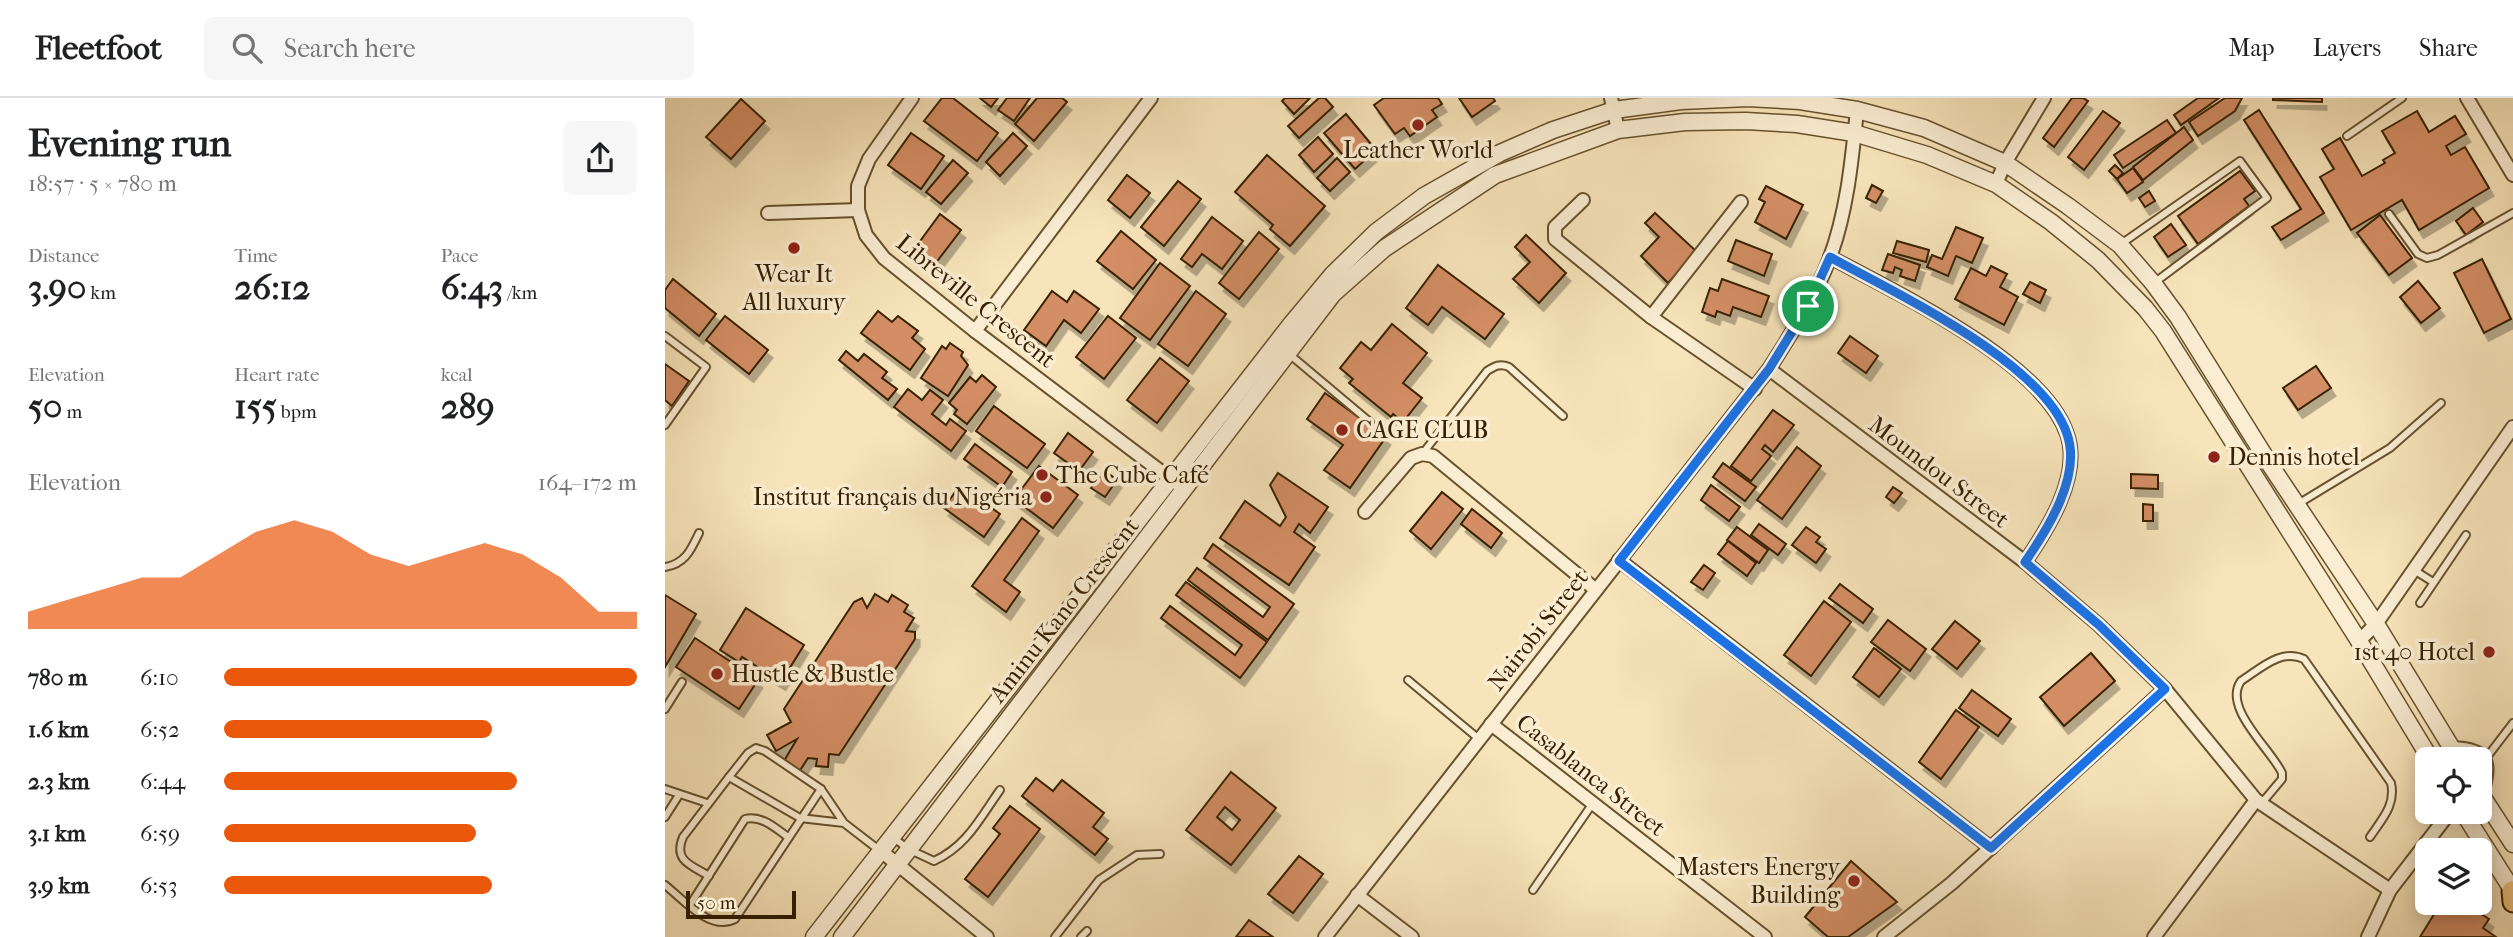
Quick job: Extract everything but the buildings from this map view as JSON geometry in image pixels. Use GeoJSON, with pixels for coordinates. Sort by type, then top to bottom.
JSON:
{"type":"FeatureCollection","features":[{"type":"Feature","properties":{"kind":"main road"},"geometry":{"type":"LineString","coordinates":[[2513,891],[2513,902]]}},
{"type":"Feature","properties":{"kind":"street"},"geometry":{"type":"LineString","coordinates":[[768,213],[858,211],[858,186],[869,159],[912,98]]}},
{"type":"Feature","properties":{"kind":"street"},"geometry":{"type":"LineString","coordinates":[[975,331],[1151,98]]}},
{"type":"Feature","properties":{"kind":"street"},"geometry":{"type":"LineString","coordinates":[[814,937],[1332,275],[1376,232],[1424,196],[1500,153],[1612,104],[1748,98],[1800,100],[1857,110],[1924,128],[2005,163],[2068,205],[2120,245],[2178,317],[2376,624],[2450,745]]}},
{"type":"Feature","properties":{"kind":"street"},"geometry":{"type":"LineString","coordinates":[[1996,184],[2005,163],[2044,98]]}},
{"type":"Feature","properties":{"kind":"street"},"geometry":{"type":"LineString","coordinates":[[2467,98],[2513,175]]}},
{"type":"Feature","properties":{"kind":"street"},"geometry":{"type":"LineString","coordinates":[[1612,104],[1618,130]]}},
{"type":"Feature","properties":{"kind":"street","name":"Nairobi Street"},"geometry":{"type":"LineString","coordinates":[[1325,937],[1769,369],[1808,306],[1830,257],[1844,202],[1857,110]]}},
{"type":"Feature","properties":{"kind":"street","name":"Aminu Kano Crescent"},"geometry":{"type":"LineString","coordinates":[[842,937],[1186,490],[1333,294],[1385,248],[1495,175],[1618,130],[1685,122],[1746,121],[1797,124],[1854,133],[1927,155],[1996,184],[2051,222],[2098,260],[2145,308],[2163,331],[2423,747]]}},
{"type":"Feature","properties":{"kind":"street"},"geometry":{"type":"LineString","coordinates":[[1583,200],[1555,226],[1555,239],[1651,317],[1755,389]]}},
{"type":"Feature","properties":{"kind":"street"},"geometry":{"type":"LineString","coordinates":[[1651,317],[1741,202]]}},
{"type":"Feature","properties":{"kind":"street","name":"Libreville Crescent"},"geometry":{"type":"LineString","coordinates":[[858,211],[866,235],[884,258],[975,331],[1186,490]]}},
{"type":"Feature","properties":{"kind":"street"},"geometry":{"type":"LineString","coordinates":[[1830,257],[1969,334],[2035,388],[2055,412],[2068,435],[2070,458],[2064,488],[2051,524],[2025,562]]}},
{"type":"Feature","properties":{"kind":"street","name":"Moundou Street"},"geometry":{"type":"LineString","coordinates":[[1769,369],[2025,562],[2099,625],[2165,689],[2258,802],[2391,890]]}},
{"type":"Feature","properties":{"kind":"street"},"geometry":{"type":"LineString","coordinates":[[2359,641],[2376,624],[2513,427]]}},
{"type":"Feature","properties":{"kind":"street"},"geometry":{"type":"LineString","coordinates":[[1365,512],[1411,458],[1422,454],[1433,457],[1595,590]]}},
{"type":"Feature","properties":{"kind":"street"},"geometry":{"type":"LineString","coordinates":[[1619,561],[1991,848]]}},
{"type":"Feature","properties":{"kind":"street"},"geometry":{"type":"LineString","coordinates":[[1884,937],[1952,883],[2165,689]]}},
{"type":"Feature","properties":{"kind":"street","name":"Casablanca Street"},"geometry":{"type":"LineString","coordinates":[[1491,724],[1765,937]]}},
{"type":"Feature","properties":{"kind":"street"},"geometry":{"type":"LineString","coordinates":[[2154,937],[2258,802]]}},
{"type":"Feature","properties":{"kind":"street"},"geometry":{"type":"LineString","coordinates":[[2492,811],[2513,844]]}},
{"type":"Feature","properties":{"kind":"street"},"geometry":{"type":"LineString","coordinates":[[2368,937],[2391,890],[2441,824]]}},
{"type":"Feature","properties":{"kind":"street"},"geometry":{"type":"LineString","coordinates":[[2471,824],[2513,891]]}},
{"type":"Feature","properties":{"kind":"street"},"geometry":{"type":"LineString","coordinates":[[881,851],[987,937]]}},
{"type":"Feature","properties":{"kind":"street"},"geometry":{"type":"LineString","coordinates":[[1357,895],[1412,937]]}},
{"type":"Feature","properties":{"kind":"lane"},"geometry":{"type":"LineString","coordinates":[[2347,136],[2402,98]]}},
{"type":"Feature","properties":{"kind":"lane"},"geometry":{"type":"LineString","coordinates":[[2120,245],[2240,161],[2267,198],[2153,283]]}},
{"type":"Feature","properties":{"kind":"lane"},"geometry":{"type":"LineString","coordinates":[[2389,214],[2418,254],[2427,258],[2438,255],[2513,214]]}},
{"type":"Feature","properties":{"kind":"lane"},"geometry":{"type":"LineString","coordinates":[[665,336],[706,368],[665,425]]}},
{"type":"Feature","properties":{"kind":"lane"},"geometry":{"type":"LineString","coordinates":[[1288,353],[1370,422]]}},
{"type":"Feature","properties":{"kind":"lane"},"geometry":{"type":"LineString","coordinates":[[1422,454],[1487,371],[1494,366],[1509,368],[1563,416]]}},
{"type":"Feature","properties":{"kind":"lane"},"geometry":{"type":"LineString","coordinates":[[2297,505],[2390,448],[2441,403]]}},
{"type":"Feature","properties":{"kind":"lane"},"geometry":{"type":"LineString","coordinates":[[665,567],[675,565],[687,557],[699,533]]}},
{"type":"Feature","properties":{"kind":"lane"},"geometry":{"type":"LineString","coordinates":[[2420,603],[2466,535]]}},
{"type":"Feature","properties":{"kind":"lane"},"geometry":{"type":"LineString","coordinates":[[2414,570],[2433,582]]}},
{"type":"Feature","properties":{"kind":"lane"},"geometry":{"type":"LineString","coordinates":[[2258,802],[2282,779],[2282,773],[2239,709],[2238,687],[2242,681],[2278,658],[2297,656],[2304,659],[2391,783],[2391,806],[2370,836]]}},
{"type":"Feature","properties":{"kind":"lane"},"geometry":{"type":"LineString","coordinates":[[1408,680],[1479,739]]}},
{"type":"Feature","properties":{"kind":"lane"},"geometry":{"type":"LineString","coordinates":[[665,709],[682,682]]}},
{"type":"Feature","properties":{"kind":"lane"},"geometry":{"type":"LineString","coordinates":[[2492,750],[2513,723]]}},
{"type":"Feature","properties":{"kind":"lane"},"geometry":{"type":"LineString","coordinates":[[2450,745],[2468,747]]}},
{"type":"Feature","properties":{"kind":"lane"},"geometry":{"type":"LineString","coordinates":[[709,876],[687,863],[680,855],[679,848],[683,837],[748,753],[756,748],[765,751],[821,789],[844,823],[881,851]]}},
{"type":"Feature","properties":{"kind":"lane"},"geometry":{"type":"LineString","coordinates":[[729,777],[800,818],[844,823]]}},
{"type":"Feature","properties":{"kind":"lane"},"geometry":{"type":"LineString","coordinates":[[665,789],[707,803]]}},
{"type":"Feature","properties":{"kind":"lane"},"geometry":{"type":"LineString","coordinates":[[665,885],[717,924],[726,924],[735,919],[821,789]]}},
{"type":"Feature","properties":{"kind":"lane"},"geometry":{"type":"LineString","coordinates":[[892,837],[908,849],[934,861],[952,853],[962,844],[1000,790]]}},
{"type":"Feature","properties":{"kind":"lane"},"geometry":{"type":"LineString","coordinates":[[665,817],[679,795]]}},
{"type":"Feature","properties":{"kind":"lane"},"geometry":{"type":"LineString","coordinates":[[1533,890],[1593,803]]}},
{"type":"Feature","properties":{"kind":"lane"},"geometry":{"type":"LineString","coordinates":[[690,905],[745,819],[761,819],[788,837]]}},
{"type":"Feature","properties":{"kind":"lane"},"geometry":{"type":"LineString","coordinates":[[1055,937],[1099,880],[1137,855],[1160,854]]}},
{"type":"Feature","properties":{"kind":"lane"},"geometry":{"type":"LineString","coordinates":[[1081,937],[1087,931]]}},
{"type":"Feature","properties":{"kind":"place","name":"Leather World"},"geometry":{"type":"Point","coordinates":[1418,125]}},
{"type":"Feature","properties":{"kind":"place","name":"Wear It All luxury"},"geometry":{"type":"Point","coordinates":[794,248]}},
{"type":"Feature","properties":{"kind":"place","name":"CAGE CLUB"},"geometry":{"type":"Point","coordinates":[1342,430]}},
{"type":"Feature","properties":{"kind":"place","name":"Dennis hotel"},"geometry":{"type":"Point","coordinates":[2214,457]}},
{"type":"Feature","properties":{"kind":"place","name":"The Cube Café"},"geometry":{"type":"Point","coordinates":[1042,475]}},
{"type":"Feature","properties":{"kind":"place","name":"Institut français du Nigéria"},"geometry":{"type":"Point","coordinates":[1046,497]}},
{"type":"Feature","properties":{"kind":"place","name":"1st 40 Hotel"},"geometry":{"type":"Point","coordinates":[2489,652]}},
{"type":"Feature","properties":{"kind":"place","name":"Hustle & Bustle"},"geometry":{"type":"Point","coordinates":[717,674]}},
{"type":"Feature","properties":{"kind":"place","name":"Masters Energy Building"},"geometry":{"type":"Point","coordinates":[1854,881]}},
{"type":"Feature","properties":{"kind":"route"},"geometry":{"type":"LineString","coordinates":[[1830,257],[1969,334],[2035,388],[2055,412],[2068,435],[2070,458],[2064,488],[2051,524],[2025,562],[2099,625],[2165,689],[1991,848],[1619,561],[1755,389],[1808,306],[1830,257]]}}]}
